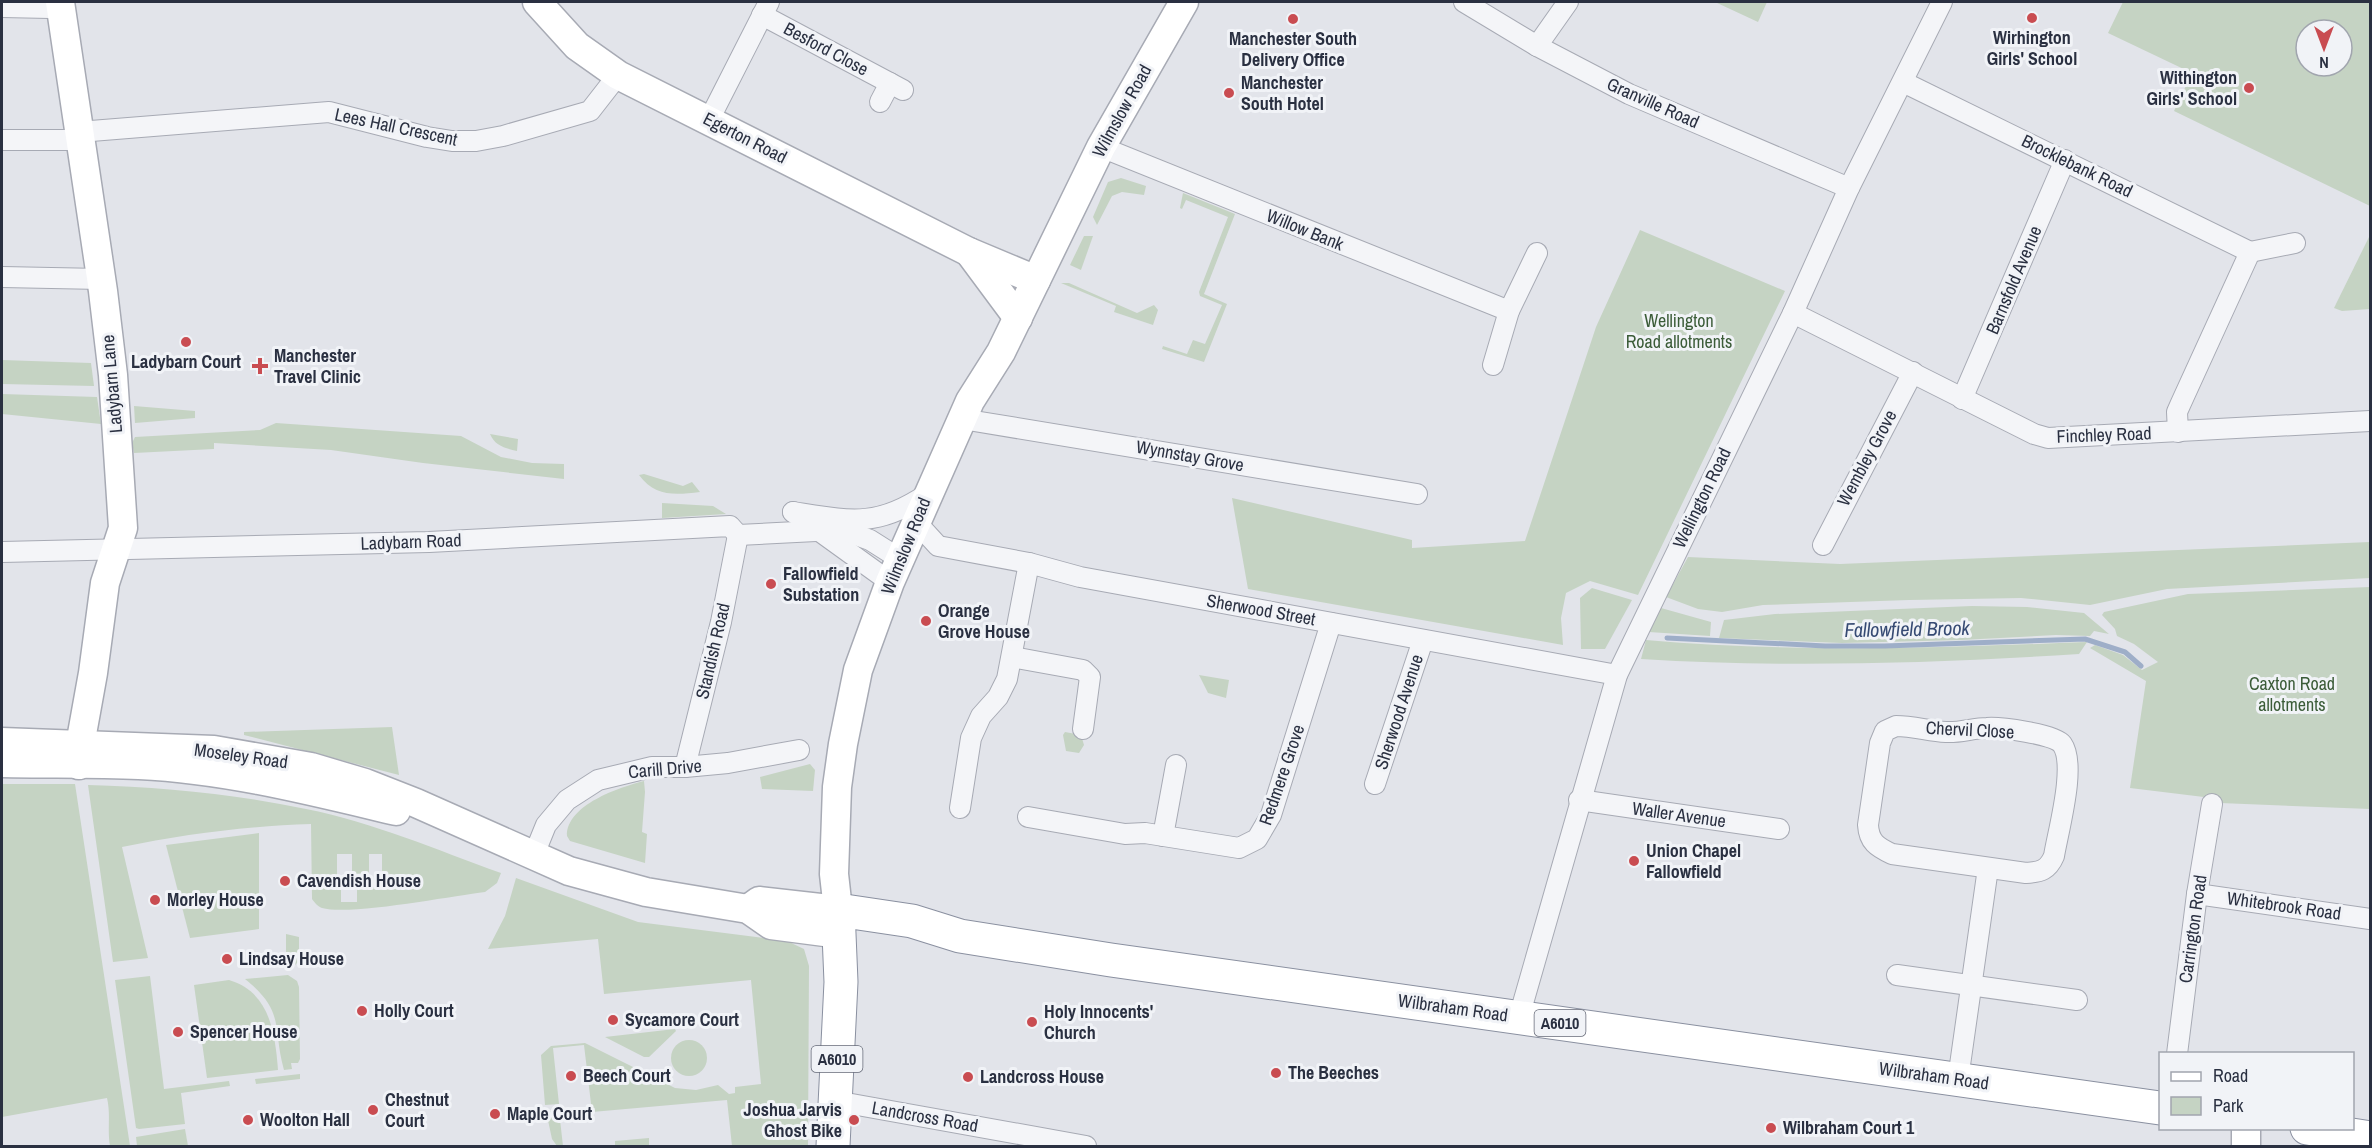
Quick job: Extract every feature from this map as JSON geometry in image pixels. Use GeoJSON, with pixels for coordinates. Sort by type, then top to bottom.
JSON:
{"type":"FeatureCollection","features":[{"type":"Feature","properties":{"kind":"highway","name":"Wilbraham Road"},"geometry":{"type":"LineString","coordinates":[[839,922],[905,940],[960,936],[2159,1108]]}},
{"type":"Feature","properties":{"kind":"highway","name":"Wilmslow Road"},"geometry":{"type":"LineString","coordinates":[[832,1146],[841,982],[839,922]]}},
{"type":"Feature","properties":{"kind":"highway"},"geometry":{"type":"LineString","coordinates":[[2320,1130],[2370,1138]]}},
{"type":"Feature","properties":{"kind":"main road","name":"Ladybarn Lane"},"geometry":{"type":"LineString","coordinates":[[61,2],[113,375],[123,528],[105,583],[79,755]]}},
{"type":"Feature","properties":{"kind":"main road","name":"Egerton Road"},"geometry":{"type":"LineString","coordinates":[[537,2],[578,46],[618,75],[969,252],[1036,280]]}},
{"type":"Feature","properties":{"kind":"main road","name":"Wilmslow Road"},"geometry":{"type":"LineString","coordinates":[[839,922],[834,874],[837,787],[843,744],[858,670],[895,570],[970,401],[1001,352],[1101,147],[1184,2]]}},
{"type":"Feature","properties":{"kind":"main road","name":"Egerton Road"},"geometry":{"type":"LineString","coordinates":[[969,252],[1018,318]]}},
{"type":"Feature","properties":{"kind":"main road","name":"Moseley Road"},"geometry":{"type":"LineString","coordinates":[[2,742],[140,765],[290,785],[468,828],[569,871],[638,890],[748,909],[759,901],[839,922]]}},
{"type":"Feature","properties":{"kind":"main road","name":"Moseley Road"},"geometry":{"type":"LineString","coordinates":[[2,763],[79,755]]}},
{"type":"Feature","properties":{"kind":"main road"},"geometry":{"type":"LineString","coordinates":[[2246,1130],[2246,1146]]}},
{"type":"Feature","properties":{"kind":"street"},"geometry":{"type":"LineString","coordinates":[[2,8],[50,8],[61,2]]}},
{"type":"Feature","properties":{"kind":"street","name":"Granville Road"},"geometry":{"type":"LineString","coordinates":[[1464,2],[1537,46],[1629,94],[1849,188]]}},
{"type":"Feature","properties":{"kind":"street"},"geometry":{"type":"LineString","coordinates":[[1537,46],[1568,2]]}},
{"type":"Feature","properties":{"kind":"street","name":"Wellington Road"},"geometry":{"type":"LineString","coordinates":[[1519,1017],[1579,800],[1617,675],[1793,313],[1849,188],[1942,2]]}},
{"type":"Feature","properties":{"kind":"street"},"geometry":{"type":"LineString","coordinates":[[709,120],[766,8]]}},
{"type":"Feature","properties":{"kind":"street","name":"Besford Close"},"geometry":{"type":"LineString","coordinates":[[766,8],[897,86],[880,102]]}},
{"type":"Feature","properties":{"kind":"street","name":"Lees Hall Crescent"},"geometry":{"type":"LineString","coordinates":[[2,140],[70,140],[92,131],[329,112],[452,141],[476,141],[514,133],[590,111],[618,75]]}},
{"type":"Feature","properties":{"kind":"street","name":"Brocklebank Road"},"geometry":{"type":"LineString","coordinates":[[1903,82],[2250,252]]}},
{"type":"Feature","properties":{"kind":"street","name":"Willow Bank"},"geometry":{"type":"LineString","coordinates":[[1101,147],[1509,311]]}},
{"type":"Feature","properties":{"kind":"street","name":"Barnsfold Avenue"},"geometry":{"type":"LineString","coordinates":[[1962,399],[2066,160]]}},
{"type":"Feature","properties":{"kind":"street"},"geometry":{"type":"LineString","coordinates":[[2178,432],[2177,412],[2250,252],[2295,243]]}},
{"type":"Feature","properties":{"kind":"street"},"geometry":{"type":"LineString","coordinates":[[1493,365],[1509,311],[1537,253]]}},
{"type":"Feature","properties":{"kind":"street"},"geometry":{"type":"LineString","coordinates":[[2,277],[101,279]]}},
{"type":"Feature","properties":{"kind":"street","name":"Finchley Road"},"geometry":{"type":"LineString","coordinates":[[1793,313],[1913,372],[1962,399],[2034,434],[2048,438],[2370,421]]}},
{"type":"Feature","properties":{"kind":"street","name":"Wembley Grove"},"geometry":{"type":"LineString","coordinates":[[1823,545],[1913,372]]}},
{"type":"Feature","properties":{"kind":"street","name":"Wynnstay Grove"},"geometry":{"type":"LineString","coordinates":[[962,419],[1417,494]]}},
{"type":"Feature","properties":{"kind":"street"},"geometry":{"type":"LineString","coordinates":[[793,512],[874,519],[902,511],[927,494]]}},
{"type":"Feature","properties":{"kind":"street"},"geometry":{"type":"LineString","coordinates":[[793,512],[816,531],[895,570]]}},
{"type":"Feature","properties":{"kind":"street"},"geometry":{"type":"LineString","coordinates":[[793,512],[870,540],[895,570]]}},
{"type":"Feature","properties":{"kind":"street","name":"Sherwood Street"},"geometry":{"type":"LineString","coordinates":[[916,522],[939,546],[1029,563],[1080,577],[1617,675]]}},
{"type":"Feature","properties":{"kind":"street","name":"Ladybarn Road"},"geometry":{"type":"LineString","coordinates":[[2,552],[429,542],[730,526],[738,535],[816,531]]}},
{"type":"Feature","properties":{"kind":"street","name":"Standish Road"},"geometry":{"type":"LineString","coordinates":[[685,767],[721,622],[738,535]]}},
{"type":"Feature","properties":{"kind":"street"},"geometry":{"type":"LineString","coordinates":[[960,808],[970,738],[981,716],[998,697],[1007,679],[1029,563]]}},
{"type":"Feature","properties":{"kind":"street","name":"Redmere Grove"},"geometry":{"type":"LineString","coordinates":[[1028,817],[1125,834],[1145,833],[1239,848],[1257,839],[1265,828],[1331,623]]}},
{"type":"Feature","properties":{"kind":"street","name":"Sherwood Avenue"},"geometry":{"type":"LineString","coordinates":[[1375,784],[1423,640]]}},
{"type":"Feature","properties":{"kind":"street"},"geometry":{"type":"LineString","coordinates":[[1012,657],[1083,670],[1090,677],[1083,729]]}},
{"type":"Feature","properties":{"kind":"street","name":"Chervil Close"},"geometry":{"type":"LineString","coordinates":[[1896,726],[1914,726],[1945,732],[1987,728],[2050,736],[2061,743],[2067,758],[2068,774],[2054,856],[2050,866],[2040,872],[2026,873],[1988,868],[1892,854],[1877,847],[1869,837],[1868,825],[1880,743],[1885,731],[1896,726]]}},
{"type":"Feature","properties":{"kind":"street","name":"Carill Drive"},"geometry":{"type":"LineString","coordinates":[[533,857],[546,825],[567,800],[582,789],[621,772],[652,767],[685,767],[743,761],[800,750]]}},
{"type":"Feature","properties":{"kind":"street"},"geometry":{"type":"LineString","coordinates":[[1163,837],[1176,765]]}},
{"type":"Feature","properties":{"kind":"street","name":"Waller Avenue"},"geometry":{"type":"LineString","coordinates":[[1579,800],[1779,829]]}},
{"type":"Feature","properties":{"kind":"street","name":"Carrington Road"},"geometry":{"type":"LineString","coordinates":[[2177,1052],[2197,894],[2212,804]]}},
{"type":"Feature","properties":{"kind":"street"},"geometry":{"type":"LineString","coordinates":[[1958,1079],[1988,868]]}},
{"type":"Feature","properties":{"kind":"street","name":"Whitebrook Road"},"geometry":{"type":"LineString","coordinates":[[2197,894],[2370,919]]}},
{"type":"Feature","properties":{"kind":"street"},"geometry":{"type":"LineString","coordinates":[[1898,975],[2076,1000]]}},
{"type":"Feature","properties":{"kind":"street","name":"Landcross Road"},"geometry":{"type":"LineString","coordinates":[[835,1101],[1086,1146]]}},
{"type":"Feature","properties":{"kind":"green space"},"geometry":{"type":"Polygon","coordinates":[[[1715,2],[1767,2],[1758,22],[1715,2]]]}},
{"type":"Feature","properties":{"kind":"green space","name":"Withington Girls' School"},"geometry":{"type":"Polygon","coordinates":[[[2123,2],[2370,2],[2370,206],[2174,111],[2192,73],[2108,33],[2123,2]]]}},
{"type":"Feature","properties":{"kind":"green space"},"geometry":{"type":"Polygon","coordinates":[[[1121,178],[1146,186],[1144,195],[1122,192],[1112,196],[1097,225],[1093,217],[1108,182],[1121,178]]]}},
{"type":"Feature","properties":{"kind":"green space"},"geometry":{"type":"Polygon","coordinates":[[[1183,193],[1235,214],[1204,294],[1227,304],[1204,362],[1162,349],[1163,346],[1187,354],[1193,340],[1205,344],[1222,305],[1200,296],[1199,292],[1228,217],[1186,200],[1182,209],[1180,208],[1183,193]]]}},
{"type":"Feature","properties":{"kind":"green space","name":"Wellington Road allotments"},"geometry":{"type":"Polygon","coordinates":[[[1640,230],[1785,291],[1638,595],[1590,581],[1566,593],[1561,618],[1563,645],[1248,589],[1232,498],[1412,540],[1412,548],[1525,541],[1596,327],[1640,230]]]}},
{"type":"Feature","properties":{"kind":"green space"},"geometry":{"type":"Polygon","coordinates":[[[2370,235],[2370,309],[2342,311],[2334,308],[2370,235]]]}},
{"type":"Feature","properties":{"kind":"green space"},"geometry":{"type":"Polygon","coordinates":[[[1084,236],[1093,236],[1081,270],[1070,265],[1084,236]]]}},
{"type":"Feature","properties":{"kind":"green space"},"geometry":{"type":"Polygon","coordinates":[[[1061,283],[1069,283],[1137,313],[1154,305],[1158,310],[1153,325],[1114,312],[1116,306],[1061,283]]]}},
{"type":"Feature","properties":{"kind":"green space"},"geometry":{"type":"Polygon","coordinates":[[[2,360],[91,363],[94,386],[2,384],[2,360]]]}},
{"type":"Feature","properties":{"kind":"green space"},"geometry":{"type":"Polygon","coordinates":[[[2,394],[97,397],[101,424],[2,414],[2,394]]]}},
{"type":"Feature","properties":{"kind":"green space"},"geometry":{"type":"Polygon","coordinates":[[[134,406],[195,411],[195,418],[135,423],[134,406]]]}},
{"type":"Feature","properties":{"kind":"green space"},"geometry":{"type":"Polygon","coordinates":[[[276,423],[461,436],[501,457],[532,463],[564,464],[564,479],[331,450],[214,443],[214,449],[134,453],[132,443],[135,437],[260,430],[276,423]]]}},
{"type":"Feature","properties":{"kind":"green space"},"geometry":{"type":"Polygon","coordinates":[[[490,434],[518,439],[517,451],[498,444],[490,434]]]}},
{"type":"Feature","properties":{"kind":"green space"},"geometry":{"type":"Polygon","coordinates":[[[644,474],[683,486],[692,482],[700,492],[674,494],[659,491],[639,475],[644,474]]]}},
{"type":"Feature","properties":{"kind":"green space"},"geometry":{"type":"Polygon","coordinates":[[[662,503],[713,506],[726,514],[662,518],[662,503]]]}},
{"type":"Feature","properties":{"kind":"green space"},"geometry":{"type":"Polygon","coordinates":[[[2370,542],[2370,578],[2167,589],[2090,605],[2021,598],[1909,600],[1763,605],[1722,612],[1698,609],[1666,597],[1688,557],[1840,564],[2370,542]]]}},
{"type":"Feature","properties":{"kind":"green space","name":"Caxton Road allotments"},"geometry":{"type":"Polygon","coordinates":[[[2370,587],[2370,809],[2220,803],[2212,798],[2130,788],[2146,681],[2090,648],[2095,645],[2123,655],[2142,670],[2158,662],[2134,644],[2117,636],[2115,629],[2102,615],[2104,612],[2188,594],[2370,587]]]}},
{"type":"Feature","properties":{"kind":"green space"},"geometry":{"type":"Polygon","coordinates":[[[1592,588],[1632,600],[1605,649],[1581,649],[1580,598],[1592,588]]]}},
{"type":"Feature","properties":{"kind":"green space"},"geometry":{"type":"Polygon","coordinates":[[[1972,606],[2027,607],[2084,613],[2109,634],[2094,631],[2090,636],[2056,635],[1842,643],[1719,638],[1724,620],[1775,614],[1972,606]]]}},
{"type":"Feature","properties":{"kind":"green space"},"geometry":{"type":"Polygon","coordinates":[[[1661,608],[1711,622],[1710,636],[1649,632],[1661,608]]]}},
{"type":"Feature","properties":{"kind":"green space"},"geometry":{"type":"Polygon","coordinates":[[[1646,640],[1812,648],[2087,642],[2079,654],[1970,660],[1805,664],[1641,659],[1646,640]]]}},
{"type":"Feature","properties":{"kind":"green space"},"geometry":{"type":"Polygon","coordinates":[[[1199,675],[1229,680],[1226,698],[1208,693],[1199,675]]]}},
{"type":"Feature","properties":{"kind":"green space"},"geometry":{"type":"Polygon","coordinates":[[[392,727],[399,775],[244,735],[244,732],[392,727]]]}},
{"type":"Feature","properties":{"kind":"green space"},"geometry":{"type":"Polygon","coordinates":[[[1065,732],[1081,735],[1084,745],[1079,753],[1066,751],[1063,735],[1065,732]]]}},
{"type":"Feature","properties":{"kind":"green space"},"geometry":{"type":"Polygon","coordinates":[[[810,764],[815,770],[813,791],[762,789],[760,777],[810,764]]]}},
{"type":"Feature","properties":{"kind":"green space"},"geometry":{"type":"Polygon","coordinates":[[[644,781],[642,832],[647,834],[645,863],[570,841],[567,836],[569,825],[575,815],[596,799],[644,781]]]}},
{"type":"Feature","properties":{"kind":"green space"},"geometry":{"type":"Polygon","coordinates":[[[2,784],[75,784],[130,1146],[110,1146],[107,1098],[2,1117],[2,784]]]}},
{"type":"Feature","properties":{"kind":"green space"},"geometry":{"type":"Polygon","coordinates":[[[88,785],[198,792],[306,809],[380,829],[501,873],[497,883],[485,892],[377,908],[336,910],[322,908],[312,899],[311,824],[216,831],[122,847],[148,958],[113,962],[88,785]],[[337,854],[337,888],[341,888],[341,902],[357,902],[357,887],[382,887],[382,854],[369,854],[369,873],[352,874],[352,854],[337,854]]]}},
{"type":"Feature","properties":{"kind":"green space"},"geometry":{"type":"Polygon","coordinates":[[[259,833],[259,929],[190,938],[166,845],[259,833]]]}},
{"type":"Feature","properties":{"kind":"green space"},"geometry":{"type":"Polygon","coordinates":[[[516,878],[638,922],[787,941],[804,949],[809,966],[808,1146],[732,1146],[727,1100],[592,1112],[584,1045],[553,1048],[559,1104],[545,1105],[541,1055],[551,1046],[585,1043],[675,1088],[696,1090],[718,1085],[729,1094],[735,1093],[735,1087],[761,1084],[751,980],[604,994],[598,939],[488,949],[505,916],[516,878]]]}},
{"type":"Feature","properties":{"kind":"green space"},"geometry":{"type":"Polygon","coordinates":[[[286,934],[299,937],[299,961],[295,965],[286,965],[286,934]]]}},
{"type":"Feature","properties":{"kind":"green space"},"geometry":{"type":"Polygon","coordinates":[[[288,975],[297,981],[299,987],[300,1059],[298,1063],[291,1063],[292,1069],[284,1070],[272,1011],[267,1001],[245,979],[288,975]]]}},
{"type":"Feature","properties":{"kind":"green space"},"geometry":{"type":"Polygon","coordinates":[[[150,976],[164,1089],[229,1081],[230,1086],[181,1093],[185,1124],[139,1129],[136,1128],[115,980],[150,976]]]}},
{"type":"Feature","properties":{"kind":"green space"},"geometry":{"type":"Polygon","coordinates":[[[229,980],[254,994],[262,1004],[272,1028],[278,1070],[207,1078],[194,985],[229,980]]]}},
{"type":"Feature","properties":{"kind":"green space"},"geometry":{"type":"Polygon","coordinates":[[[675,1029],[676,1031],[649,1057],[644,1057],[605,1037],[675,1029]]]}},
{"type":"Feature","properties":{"kind":"green space"},"geometry":{"type":"Polygon","coordinates":[[[689,1040],[702,1045],[707,1058],[702,1071],[689,1076],[676,1071],[671,1058],[676,1045],[689,1040]]]}},
{"type":"Feature","properties":{"kind":"green space"},"geometry":{"type":"Polygon","coordinates":[[[300,1074],[300,1079],[256,1084],[255,1079],[300,1074]]]}},
{"type":"Feature","properties":{"kind":"green space"},"geometry":{"type":"Polygon","coordinates":[[[546,1111],[559,1111],[563,1146],[557,1146],[552,1139],[546,1111]]]}},
{"type":"Feature","properties":{"kind":"green space"},"geometry":{"type":"Polygon","coordinates":[[[185,1129],[188,1146],[137,1146],[136,1137],[185,1129]]]}},
{"type":"Feature","properties":{"kind":"green space"},"geometry":{"type":"Polygon","coordinates":[[[649,1138],[649,1146],[615,1146],[615,1141],[649,1138]]]}},
{"type":"Feature","properties":{"kind":"waterway","name":"Fallowfield Brook"},"geometry":{"type":"LineString","coordinates":[[1667,638],[1825,646],[2085,639],[2125,652],[2141,666]]}},
{"type":"Feature","properties":{"kind":"place","name":"Wirhington Girls' School"},"geometry":{"type":"Point","coordinates":[2032,18]}},
{"type":"Feature","properties":{"kind":"place","name":"Manchester South Delivery Office"},"geometry":{"type":"Point","coordinates":[1293,19]}},
{"type":"Feature","properties":{"kind":"place","name":"Withington Girls' School"},"geometry":{"type":"Point","coordinates":[2249,88]}},
{"type":"Feature","properties":{"kind":"place","name":"Manchester South Hotel"},"geometry":{"type":"Point","coordinates":[1229,93]}},
{"type":"Feature","properties":{"kind":"place","name":"Ladybarn Court"},"geometry":{"type":"Point","coordinates":[186,342]}},
{"type":"Feature","properties":{"kind":"place","name":"Manchester Travel Clinic"},"geometry":{"type":"Point","coordinates":[260,366]}},
{"type":"Feature","properties":{"kind":"place","name":"Fallowfield Substation"},"geometry":{"type":"Point","coordinates":[771,584]}},
{"type":"Feature","properties":{"kind":"place","name":"Orange Grove House"},"geometry":{"type":"Point","coordinates":[926,621]}},
{"type":"Feature","properties":{"kind":"place","name":"Union Chapel Fallowfield"},"geometry":{"type":"Point","coordinates":[1634,861]}},
{"type":"Feature","properties":{"kind":"place","name":"Cavendish House"},"geometry":{"type":"Point","coordinates":[285,881]}},
{"type":"Feature","properties":{"kind":"place","name":"Morley House"},"geometry":{"type":"Point","coordinates":[155,900]}},
{"type":"Feature","properties":{"kind":"place","name":"Lindsay House"},"geometry":{"type":"Point","coordinates":[227,959]}},
{"type":"Feature","properties":{"kind":"place","name":"Holly Court"},"geometry":{"type":"Point","coordinates":[362,1011]}},
{"type":"Feature","properties":{"kind":"place","name":"Sycamore Court"},"geometry":{"type":"Point","coordinates":[613,1020]}},
{"type":"Feature","properties":{"kind":"place","name":"Holy Innocents' Church"},"geometry":{"type":"Point","coordinates":[1032,1022]}},
{"type":"Feature","properties":{"kind":"place","name":"Spencer House"},"geometry":{"type":"Point","coordinates":[178,1032]}},
{"type":"Feature","properties":{"kind":"place","name":"The Beeches"},"geometry":{"type":"Point","coordinates":[1276,1073]}},
{"type":"Feature","properties":{"kind":"place","name":"Beech Court"},"geometry":{"type":"Point","coordinates":[571,1076]}},
{"type":"Feature","properties":{"kind":"place","name":"Landcross House"},"geometry":{"type":"Point","coordinates":[968,1077]}},
{"type":"Feature","properties":{"kind":"place","name":"Chestnut Court"},"geometry":{"type":"Point","coordinates":[373,1110]}},
{"type":"Feature","properties":{"kind":"place","name":"Maple Court"},"geometry":{"type":"Point","coordinates":[495,1114]}},
{"type":"Feature","properties":{"kind":"place","name":"Woolton Hall"},"geometry":{"type":"Point","coordinates":[248,1120]}},
{"type":"Feature","properties":{"kind":"place","name":"Joshua Jarvis Ghost Bike"},"geometry":{"type":"Point","coordinates":[854,1120]}},
{"type":"Feature","properties":{"kind":"place","name":"Wilbraham Court 1"},"geometry":{"type":"Point","coordinates":[1771,1128]}}]}
